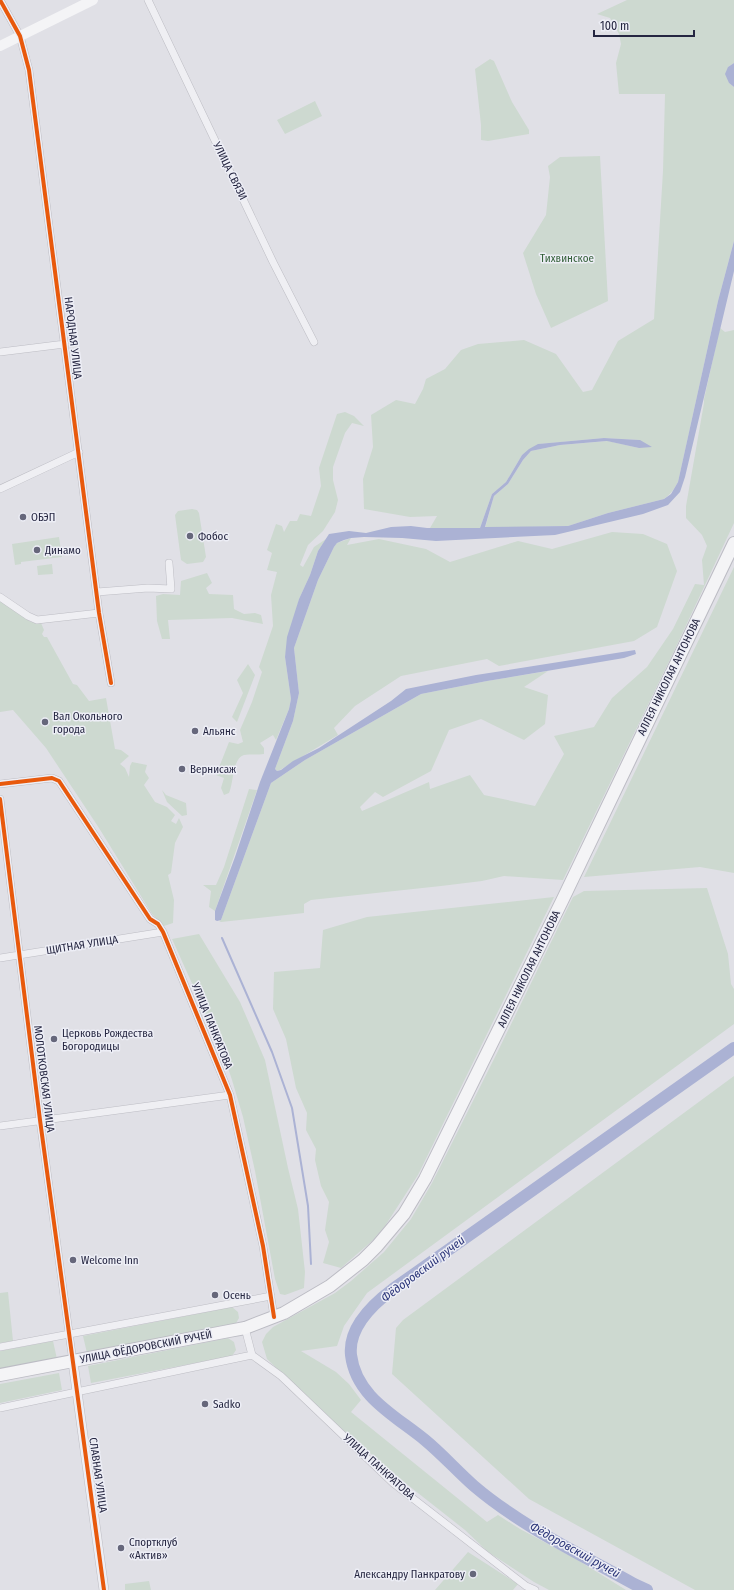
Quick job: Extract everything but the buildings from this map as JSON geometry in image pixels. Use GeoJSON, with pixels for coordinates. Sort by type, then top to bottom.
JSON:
{"type":"FeatureCollection","features":[{"type":"Feature","properties":{"kind":"main road"},"geometry":{"type":"LineString","coordinates":[[0,46],[93,0]]}},
{"type":"Feature","properties":{"kind":"main road","name":"АЛЛЕЯ НИКОЛАЯ АНТОНОВА"},"geometry":{"type":"LineString","coordinates":[[245,1328],[284,1313],[330,1286],[358,1265],[391,1231],[414,1199],[562,902],[734,543]]}},
{"type":"Feature","properties":{"kind":"main road","name":"УЛИЦА ФЁДОРОВСКИЙ РУЧЕЙ"},"geometry":{"type":"LineString","coordinates":[[0,1375],[245,1328]]}},
{"type":"Feature","properties":{"kind":"street","name":"НАРОДНАЯ УЛИЦА"},"geometry":{"type":"LineString","coordinates":[[0,0],[20,36],[29,70],[34,100],[99,613],[111,683]]}},
{"type":"Feature","properties":{"kind":"street","name":"УЛИЦА СВЯЗИ"},"geometry":{"type":"LineString","coordinates":[[148,0],[273,262],[314,342]]}},
{"type":"Feature","properties":{"kind":"street"},"geometry":{"type":"LineString","coordinates":[[0,352],[65,344]]}},
{"type":"Feature","properties":{"kind":"street"},"geometry":{"type":"LineString","coordinates":[[0,489],[79,452]]}},
{"type":"Feature","properties":{"kind":"street"},"geometry":{"type":"LineString","coordinates":[[97,592],[148,588],[171,589],[169,563]]}},
{"type":"Feature","properties":{"kind":"street"},"geometry":{"type":"LineString","coordinates":[[0,597],[28,616],[37,620],[99,613]]}},
{"type":"Feature","properties":{"kind":"street","name":"УЛИЦА ПАНКРАТОВА"},"geometry":{"type":"LineString","coordinates":[[0,784],[52,778],[59,781],[150,919],[158,924],[163,932],[230,1095],[263,1246],[274,1317]]}},
{"type":"Feature","properties":{"kind":"street","name":"МОЛОТКОВСКАЯ УЛИЦА"},"geometry":{"type":"LineString","coordinates":[[0,799],[40,1120],[73,1362]]}},
{"type":"Feature","properties":{"kind":"street","name":"ЩИТНАЯ УЛИЦА"},"geometry":{"type":"LineString","coordinates":[[0,958],[163,932]]}},
{"type":"Feature","properties":{"kind":"street"},"geometry":{"type":"LineString","coordinates":[[0,1126],[230,1095]]}},
{"type":"Feature","properties":{"kind":"street"},"geometry":{"type":"LineString","coordinates":[[0,1347],[271,1296]]}},
{"type":"Feature","properties":{"kind":"street"},"geometry":{"type":"LineString","coordinates":[[0,1408],[252,1355],[245,1328]]}},
{"type":"Feature","properties":{"kind":"street","name":"УЛИЦА ПАНКРАТОВА"},"geometry":{"type":"LineString","coordinates":[[252,1355],[281,1376],[393,1483],[525,1588],[535,1590]]}},
{"type":"Feature","properties":{"kind":"street","name":"СЛАВНАЯ УЛИЦА"},"geometry":{"type":"LineString","coordinates":[[73,1362],[104,1590]]}},
{"type":"Feature","properties":{"kind":"green space"},"geometry":{"type":"Polygon","coordinates":[[[627,0],[734,0],[734,63],[728,67],[729,83],[734,87],[734,241],[718,301],[678,482],[669,495],[664,499],[608,513],[568,526],[485,528],[494,496],[508,484],[523,460],[531,451],[560,445],[608,441],[639,448],[640,440],[604,438],[539,444],[522,455],[506,482],[492,494],[480,528],[430,528],[437,516],[410,517],[364,509],[363,479],[373,447],[371,415],[396,400],[415,404],[423,389],[426,379],[445,369],[461,350],[478,344],[524,340],[556,354],[583,392],[592,390],[618,341],[654,319],[663,171],[665,94],[619,94],[616,63],[621,44],[619,34],[610,18],[597,14],[627,0]]]}},
{"type":"Feature","properties":{"kind":"green space"},"geometry":{"type":"Polygon","coordinates":[[[490,59],[494,61],[512,102],[529,130],[529,134],[488,141],[481,140],[481,125],[475,69],[490,59]]]}},
{"type":"Feature","properties":{"kind":"green space"},"geometry":{"type":"Polygon","coordinates":[[[315,101],[322,116],[285,134],[277,120],[315,101]]]}},
{"type":"Feature","properties":{"kind":"green space","name":"Тихвинское"},"geometry":{"type":"Polygon","coordinates":[[[600,156],[608,301],[551,328],[536,294],[523,253],[546,215],[550,177],[548,166],[560,157],[600,156]]]}},
{"type":"Feature","properties":{"kind":"green space"},"geometry":{"type":"Polygon","coordinates":[[[720,328],[725,332],[734,330],[734,523],[675,649],[563,880],[504,876],[482,881],[311,900],[304,904],[304,913],[219,921],[221,920],[271,783],[305,760],[421,694],[548,671],[524,687],[548,695],[545,724],[524,740],[481,719],[449,730],[431,771],[383,797],[375,792],[360,807],[362,811],[429,782],[430,789],[470,775],[484,795],[535,806],[564,754],[554,736],[594,727],[612,698],[647,667],[673,629],[695,584],[704,585],[702,560],[707,546],[702,535],[686,518],[686,506],[704,399],[720,328]]]}},
{"type":"Feature","properties":{"kind":"green space"},"geometry":{"type":"Polygon","coordinates":[[[345,412],[354,416],[364,426],[352,423],[345,433],[333,467],[333,480],[338,500],[335,512],[323,531],[308,545],[300,565],[303,567],[314,547],[326,539],[318,551],[310,575],[299,599],[285,657],[291,699],[289,709],[276,740],[273,735],[260,743],[264,748],[264,754],[244,755],[240,757],[235,766],[229,793],[224,795],[221,788],[224,778],[216,775],[229,742],[238,744],[243,742],[240,730],[252,702],[262,672],[259,667],[273,626],[271,595],[277,572],[267,570],[272,553],[267,550],[276,524],[282,526],[284,532],[290,521],[297,521],[300,514],[311,516],[321,486],[319,468],[337,414],[345,412]]]}},
{"type":"Feature","properties":{"kind":"green space","name":"Фобос"},"geometry":{"type":"Polygon","coordinates":[[[192,509],[197,510],[199,513],[206,557],[203,562],[187,564],[181,560],[175,515],[178,511],[192,509]]]}},
{"type":"Feature","properties":{"kind":"green space"},"geometry":{"type":"Polygon","coordinates":[[[612,532],[643,534],[667,544],[677,571],[657,627],[634,641],[499,666],[487,659],[401,676],[355,706],[334,728],[338,735],[280,770],[277,771],[275,769],[293,721],[299,693],[294,648],[318,580],[337,543],[351,538],[347,545],[379,539],[426,549],[450,562],[518,541],[552,549],[612,532]]]}},
{"type":"Feature","properties":{"kind":"green space","name":"Динамо"},"geometry":{"type":"Polygon","coordinates":[[[59,537],[62,557],[21,562],[21,564],[15,565],[12,544],[59,537]]]}},
{"type":"Feature","properties":{"kind":"green space"},"geometry":{"type":"Polygon","coordinates":[[[52,564],[53,574],[38,575],[37,566],[52,564]]]}},
{"type":"Feature","properties":{"kind":"green space"},"geometry":{"type":"Polygon","coordinates":[[[734,567],[734,873],[700,867],[584,877],[734,567]]]}},
{"type":"Feature","properties":{"kind":"green space"},"geometry":{"type":"Polygon","coordinates":[[[207,573],[212,583],[206,588],[209,594],[233,595],[234,609],[244,614],[255,613],[261,615],[263,624],[232,618],[168,620],[170,639],[162,639],[157,621],[156,596],[163,594],[180,595],[181,581],[207,573]]]}},
{"type":"Feature","properties":{"kind":"green space"},"geometry":{"type":"Polygon","coordinates":[[[0,601],[31,622],[41,623],[44,630],[42,634],[44,637],[47,637],[73,684],[77,685],[89,701],[106,698],[115,749],[121,750],[129,756],[120,764],[125,768],[129,777],[132,762],[147,765],[145,772],[149,778],[144,785],[155,802],[167,807],[175,815],[171,821],[176,824],[179,818],[183,827],[175,843],[171,873],[168,875],[174,900],[173,923],[164,926],[152,914],[99,828],[46,748],[13,710],[0,712],[0,601]]]}},
{"type":"Feature","properties":{"kind":"green space"},"geometry":{"type":"Polygon","coordinates":[[[248,664],[255,675],[237,722],[232,717],[243,693],[237,680],[248,664]]]}},
{"type":"Feature","properties":{"kind":"green space"},"geometry":{"type":"Polygon","coordinates":[[[249,789],[257,790],[215,911],[209,907],[211,891],[203,885],[216,885],[224,867],[249,789]]]}},
{"type":"Feature","properties":{"kind":"green space"},"geometry":{"type":"Polygon","coordinates":[[[162,790],[166,795],[186,803],[187,815],[182,816],[167,802],[162,790]]]}},
{"type":"Feature","properties":{"kind":"green space"},"geometry":{"type":"Polygon","coordinates":[[[707,888],[728,954],[731,984],[734,989],[734,1024],[367,1293],[344,1326],[337,1346],[301,1351],[336,1372],[349,1384],[361,1400],[351,1412],[487,1522],[498,1515],[520,1529],[576,1559],[626,1590],[549,1590],[488,1552],[465,1530],[404,1482],[323,1413],[267,1359],[262,1342],[266,1334],[273,1327],[335,1293],[351,1281],[384,1252],[411,1219],[432,1183],[573,897],[584,891],[707,888]]]}},
{"type":"Feature","properties":{"kind":"green space"},"geometry":{"type":"Polygon","coordinates":[[[554,897],[418,1175],[385,1226],[372,1241],[341,1268],[323,1263],[329,1242],[325,1230],[329,1202],[321,1186],[315,1160],[316,1149],[306,1130],[307,1113],[296,1088],[286,1039],[273,1009],[274,972],[320,968],[323,930],[367,917],[554,897]]]}},
{"type":"Feature","properties":{"kind":"green space"},"geometry":{"type":"Polygon","coordinates":[[[199,934],[240,1002],[265,1060],[298,1209],[305,1272],[304,1288],[285,1295],[280,1294],[275,1279],[255,1171],[243,1117],[232,1080],[222,1050],[172,939],[199,934]]]}},
{"type":"Feature","properties":{"kind":"green space"},"geometry":{"type":"Polygon","coordinates":[[[734,1076],[734,1590],[695,1590],[529,1499],[392,1374],[396,1328],[403,1320],[734,1076]]]}},
{"type":"Feature","properties":{"kind":"green space"},"geometry":{"type":"Polygon","coordinates":[[[8,1292],[13,1341],[0,1343],[0,1293],[8,1292]]]}},
{"type":"Feature","properties":{"kind":"green space"},"geometry":{"type":"Polygon","coordinates":[[[232,1307],[238,1312],[239,1318],[235,1325],[87,1353],[83,1336],[232,1307]]]}},
{"type":"Feature","properties":{"kind":"green space"},"geometry":{"type":"Polygon","coordinates":[[[228,1338],[234,1342],[236,1350],[232,1356],[91,1383],[88,1366],[228,1338]]]}},
{"type":"Feature","properties":{"kind":"green space"},"geometry":{"type":"Polygon","coordinates":[[[53,1341],[57,1359],[0,1369],[0,1351],[53,1341]]]}},
{"type":"Feature","properties":{"kind":"green space"},"geometry":{"type":"Polygon","coordinates":[[[59,1373],[62,1390],[0,1403],[0,1384],[59,1373]]]}},
{"type":"Feature","properties":{"kind":"green space"},"geometry":{"type":"Polygon","coordinates":[[[468,1552],[518,1584],[513,1590],[435,1590],[468,1552]]]}},
{"type":"Feature","properties":{"kind":"green space"},"geometry":{"type":"Polygon","coordinates":[[[149,1581],[151,1590],[125,1590],[125,1584],[149,1581]]]}},
{"type":"Feature","properties":{"kind":"water"},"geometry":{"type":"Polygon","coordinates":[[[734,63],[734,87],[729,83],[725,74],[728,67],[734,63]]]}},
{"type":"Feature","properties":{"kind":"water"},"geometry":{"type":"Polygon","coordinates":[[[734,241],[734,271],[685,477],[680,492],[668,505],[643,514],[555,535],[436,541],[364,537],[351,538],[337,543],[318,580],[294,648],[299,693],[293,721],[275,769],[277,771],[281,770],[293,761],[319,748],[391,701],[406,689],[476,675],[635,650],[636,654],[624,658],[487,681],[421,694],[305,760],[271,783],[221,920],[215,920],[215,911],[260,782],[289,709],[291,699],[285,657],[287,637],[299,599],[310,575],[318,551],[329,534],[349,531],[366,533],[391,527],[411,526],[427,528],[480,528],[492,494],[506,482],[522,455],[538,444],[604,438],[640,440],[652,447],[639,448],[607,441],[560,445],[531,451],[523,460],[508,484],[494,496],[485,527],[568,526],[608,513],[664,499],[671,494],[678,482],[718,301],[734,241]]]}},
{"type":"Feature","properties":{"kind":"waterway"},"geometry":{"type":"LineString","coordinates":[[222,938],[272,1052],[292,1108],[308,1206],[311,1264]]}},
{"type":"Feature","properties":{"kind":"waterway","name":"Фёдоровский ручей"},"geometry":{"type":"LineString","coordinates":[[647,1590],[531,1527],[474,1486],[431,1445],[390,1414],[369,1394],[354,1370],[351,1345],[353,1335],[363,1317],[393,1289],[734,1048]]}},
{"type":"Feature","properties":{"kind":"cycle path"},"geometry":{"type":"LineString","coordinates":[[0,0],[20,36],[29,70],[99,613],[111,683]]}},
{"type":"Feature","properties":{"kind":"cycle path"},"geometry":{"type":"LineString","coordinates":[[0,784],[52,778],[59,781],[150,919],[158,924],[163,932],[230,1095],[263,1246],[274,1317]]}},
{"type":"Feature","properties":{"kind":"cycle path"},"geometry":{"type":"LineString","coordinates":[[0,799],[40,1120],[104,1590]]}},
{"type":"Feature","properties":{"kind":"place","name":"ОБЭП"},"geometry":{"type":"Point","coordinates":[23,517]}},
{"type":"Feature","properties":{"kind":"place","name":"Фобос"},"geometry":{"type":"Point","coordinates":[190,536]}},
{"type":"Feature","properties":{"kind":"place","name":"Динамо"},"geometry":{"type":"Point","coordinates":[37,550]}},
{"type":"Feature","properties":{"kind":"place","name":"Вал Окольного города"},"geometry":{"type":"Point","coordinates":[45,722]}},
{"type":"Feature","properties":{"kind":"place","name":"Альянс"},"geometry":{"type":"Point","coordinates":[195,731]}},
{"type":"Feature","properties":{"kind":"place","name":"Вернисаж"},"geometry":{"type":"Point","coordinates":[182,769]}},
{"type":"Feature","properties":{"kind":"place","name":"Церковь Рождества Богородицы"},"geometry":{"type":"Point","coordinates":[54,1039]}},
{"type":"Feature","properties":{"kind":"place","name":"Welcome Inn"},"geometry":{"type":"Point","coordinates":[73,1260]}},
{"type":"Feature","properties":{"kind":"place","name":"Осень"},"geometry":{"type":"Point","coordinates":[215,1295]}},
{"type":"Feature","properties":{"kind":"place","name":"Sadko"},"geometry":{"type":"Point","coordinates":[205,1404]}},
{"type":"Feature","properties":{"kind":"place","name":"Спортклуб «Актив»"},"geometry":{"type":"Point","coordinates":[121,1548]}},
{"type":"Feature","properties":{"kind":"place","name":"Александру Панкратову"},"geometry":{"type":"Point","coordinates":[473,1574]}}]}
